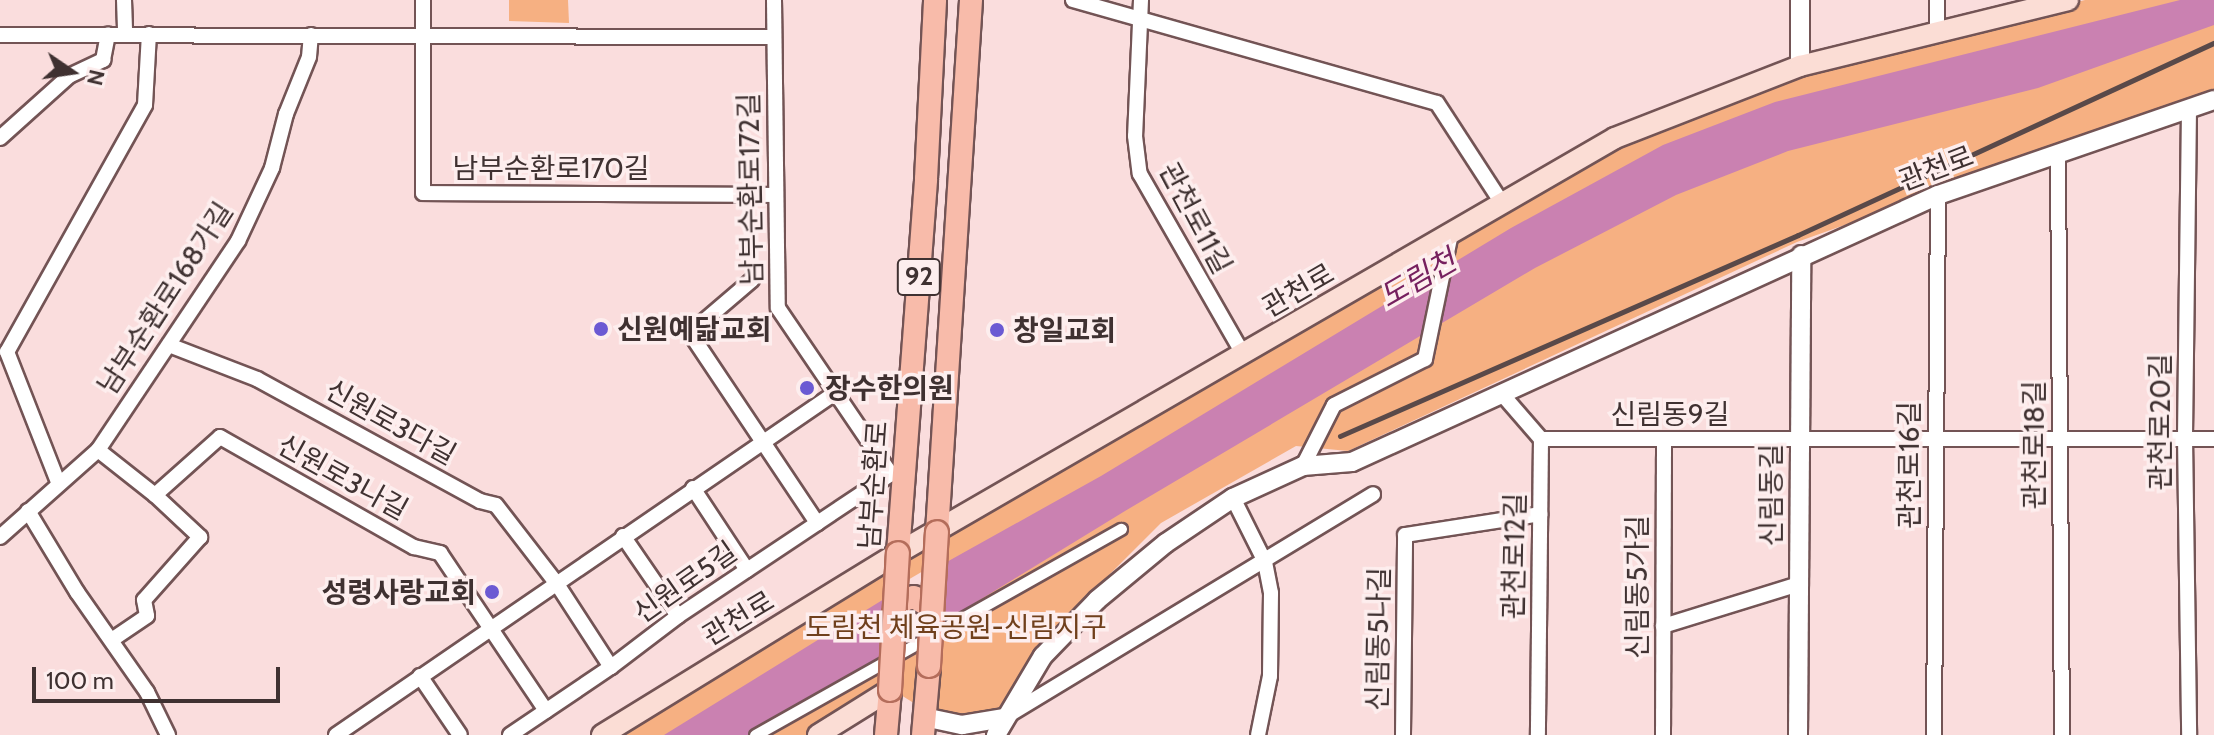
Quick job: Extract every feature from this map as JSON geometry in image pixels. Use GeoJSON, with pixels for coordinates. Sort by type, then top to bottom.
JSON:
{"type":"FeatureCollection","features":[{"type":"Feature","properties":{"kind":"main road","name":"남부순환로"},"geometry":{"type":"LineString","coordinates":[[886,735],[898,553],[898,475],[912,372],[935,0]]}},
{"type":"Feature","properties":{"kind":"main road","name":"92"},"geometry":{"type":"LineString","coordinates":[[924,726],[971,0]]}},
{"type":"Feature","properties":{"kind":"main road","name":"관천로"},"geometry":{"type":"LineString","coordinates":[[602,735],[898,553],[1615,138],[1800,66],[2068,0]]}},
{"type":"Feature","properties":{"kind":"main road"},"geometry":{"type":"LineString","coordinates":[[912,372],[915,384],[932,392],[943,386],[948,375]]}},
{"type":"Feature","properties":{"kind":"main road"},"geometry":{"type":"LineString","coordinates":[[893,616],[898,604],[914,597],[929,606],[932,618]]}},
{"type":"Feature","properties":{"kind":"main road"},"geometry":{"type":"LineString","coordinates":[[818,735],[890,690]]}},
{"type":"Feature","properties":{"kind":"street"},"geometry":{"type":"LineString","coordinates":[[124,0],[125,34]]}},
{"type":"Feature","properties":{"kind":"street","name":"남부순환로170길"},"geometry":{"type":"LineString","coordinates":[[423,0],[423,193],[776,195]]}},
{"type":"Feature","properties":{"kind":"street","name":"남부순환로172길"},"geometry":{"type":"LineString","coordinates":[[774,0],[778,308],[835,393],[898,475]]}},
{"type":"Feature","properties":{"kind":"street"},"geometry":{"type":"LineString","coordinates":[[1073,0],[1437,103],[1502,203]]}},
{"type":"Feature","properties":{"kind":"street","name":"관천로11길"},"geometry":{"type":"LineString","coordinates":[[1141,0],[1135,136],[1140,174],[1243,354]]}},
{"type":"Feature","properties":{"kind":"street"},"geometry":{"type":"LineString","coordinates":[[1800,0],[1800,66]]}},
{"type":"Feature","properties":{"kind":"street"},"geometry":{"type":"LineString","coordinates":[[1937,0],[1937,32]]}},
{"type":"Feature","properties":{"kind":"street"},"geometry":{"type":"LineString","coordinates":[[0,138],[69,76],[103,60],[108,34]]}},
{"type":"Feature","properties":{"kind":"street"},"geometry":{"type":"LineString","coordinates":[[58,482],[7,352],[145,105],[149,34]]}},
{"type":"Feature","properties":{"kind":"street"},"geometry":{"type":"LineString","coordinates":[[0,35],[774,37]]}},
{"type":"Feature","properties":{"kind":"street","name":"남부순환로168가길"},"geometry":{"type":"LineString","coordinates":[[0,537],[58,482],[98,450],[238,241],[272,168],[286,114],[309,57],[311,35]]}},
{"type":"Feature","properties":{"kind":"street","name":"관천로"},"geometry":{"type":"LineString","coordinates":[[1000,727],[1043,656],[1097,600],[1166,543],[1233,498],[1303,466],[1352,462],[1938,195],[2214,100]]}},
{"type":"Feature","properties":{"kind":"street","name":"관천로20길"},"geometry":{"type":"LineString","coordinates":[[2189,109],[2185,437],[2189,735]]}},
{"type":"Feature","properties":{"kind":"street","name":"관천로18길"},"geometry":{"type":"LineString","coordinates":[[2058,154],[2062,735]]}},
{"type":"Feature","properties":{"kind":"street","name":"관천로16길"},"geometry":{"type":"LineString","coordinates":[[1934,735],[1938,195]]}},
{"type":"Feature","properties":{"kind":"street"},"geometry":{"type":"LineString","coordinates":[[1303,466],[1334,405],[1425,359],[1451,233]]}},
{"type":"Feature","properties":{"kind":"street","name":"신림동길"},"geometry":{"type":"LineString","coordinates":[[1798,735],[1801,255]]}},
{"type":"Feature","properties":{"kind":"street"},"geometry":{"type":"LineString","coordinates":[[752,280],[690,333],[817,523]]}},
{"type":"Feature","properties":{"kind":"street","name":"신원로3다길"},"geometry":{"type":"LineString","coordinates":[[169,345],[257,379],[480,501],[496,505],[557,584],[611,667]]}},
{"type":"Feature","properties":{"kind":"street"},"geometry":{"type":"LineString","coordinates":[[336,735],[357,730],[420,676],[835,393]]}},
{"type":"Feature","properties":{"kind":"street"},"geometry":{"type":"LineString","coordinates":[[1501,393],[1541,439]]}},
{"type":"Feature","properties":{"kind":"street","name":"신원로3나길"},"geometry":{"type":"LineString","coordinates":[[155,495],[220,437],[414,547],[440,553],[490,629]]}},
{"type":"Feature","properties":{"kind":"street","name":"신림동9길"},"geometry":{"type":"LineString","coordinates":[[1541,439],[2214,439]]}},
{"type":"Feature","properties":{"kind":"street","name":"관천로12길"},"geometry":{"type":"LineString","coordinates":[[1538,735],[1541,439]]}},
{"type":"Feature","properties":{"kind":"street","name":"신림동5가길"},"geometry":{"type":"LineString","coordinates":[[1663,735],[1664,440]]}},
{"type":"Feature","properties":{"kind":"street"},"geometry":{"type":"LineString","coordinates":[[98,450],[155,495],[200,537],[144,600],[147,616],[113,639]]}},
{"type":"Feature","properties":{"kind":"street","name":"신원로5길"},"geometry":{"type":"LineString","coordinates":[[510,735],[611,667],[678,616],[817,523],[898,475]]}},
{"type":"Feature","properties":{"kind":"street"},"geometry":{"type":"LineString","coordinates":[[693,488],[747,570]]}},
{"type":"Feature","properties":{"kind":"street"},"geometry":{"type":"LineString","coordinates":[[924,726],[1000,727],[1373,494]]}},
{"type":"Feature","properties":{"kind":"street"},"geometry":{"type":"LineString","coordinates":[[1233,498],[1265,562],[1271,593],[1270,676],[1258,735]]}},
{"type":"Feature","properties":{"kind":"street"},"geometry":{"type":"LineString","coordinates":[[28,511],[77,592],[113,639],[147,692],[168,735]]}},
{"type":"Feature","properties":{"kind":"street","name":"신림동5나길"},"geometry":{"type":"LineString","coordinates":[[1403,735],[1405,535],[1540,514]]}},
{"type":"Feature","properties":{"kind":"street"},"geometry":{"type":"LineString","coordinates":[[755,735],[1121,529]]}},
{"type":"Feature","properties":{"kind":"street"},"geometry":{"type":"LineString","coordinates":[[623,536],[678,616]]}},
{"type":"Feature","properties":{"kind":"street"},"geometry":{"type":"LineString","coordinates":[[1663,626],[1799,584]]}},
{"type":"Feature","properties":{"kind":"street"},"geometry":{"type":"LineString","coordinates":[[490,629],[546,711]]}},
{"type":"Feature","properties":{"kind":"street"},"geometry":{"type":"LineString","coordinates":[[420,676],[460,735]]}},
{"type":"Feature","properties":{"kind":"green space"},"geometry":{"type":"Polygon","coordinates":[[[509,0],[568,0],[569,23],[509,21],[509,0]]]}},
{"type":"Feature","properties":{"kind":"green space","name":"도림천 체육공원-신림지구"},"geometry":{"type":"Polygon","coordinates":[[[2085,0],[2214,0],[2214,93],[1797,242],[1348,451],[1296,446],[1161,523],[1081,603],[1040,653],[1002,713],[969,721],[928,712],[885,685],[807,735],[610,735],[877,572],[1626,139],[1811,69],[2085,0]]]}},
{"type":"Feature","properties":{"kind":"shaded area","name":"도림천"},"geometry":{"type":"Polygon","coordinates":[[[2180,0],[2214,0],[2214,25],[2038,88],[1788,151],[1676,195],[1535,268],[1125,511],[759,735],[664,735],[918,578],[1101,476],[1511,228],[1663,145],[1775,102],[2180,0]]]}},
{"type":"Feature","properties":{"kind":"pier"},"geometry":{"type":"Polygon","coordinates":[[[935,564],[931,635],[891,659],[896,587],[935,564]]]}},
{"type":"Feature","properties":{"kind":"railway"},"geometry":{"type":"LineString","coordinates":[[1340,436],[1798,235],[2214,43]]}},
{"type":"Feature","properties":{"kind":"place","name":"신원예닮교회"},"geometry":{"type":"Point","coordinates":[601,329]}},
{"type":"Feature","properties":{"kind":"place","name":"창일교회"},"geometry":{"type":"Point","coordinates":[997,330]}},
{"type":"Feature","properties":{"kind":"place","name":"장수한의원"},"geometry":{"type":"Point","coordinates":[807,388]}},
{"type":"Feature","properties":{"kind":"place","name":"성령사랑교회"},"geometry":{"type":"Point","coordinates":[492,592]}}]}
